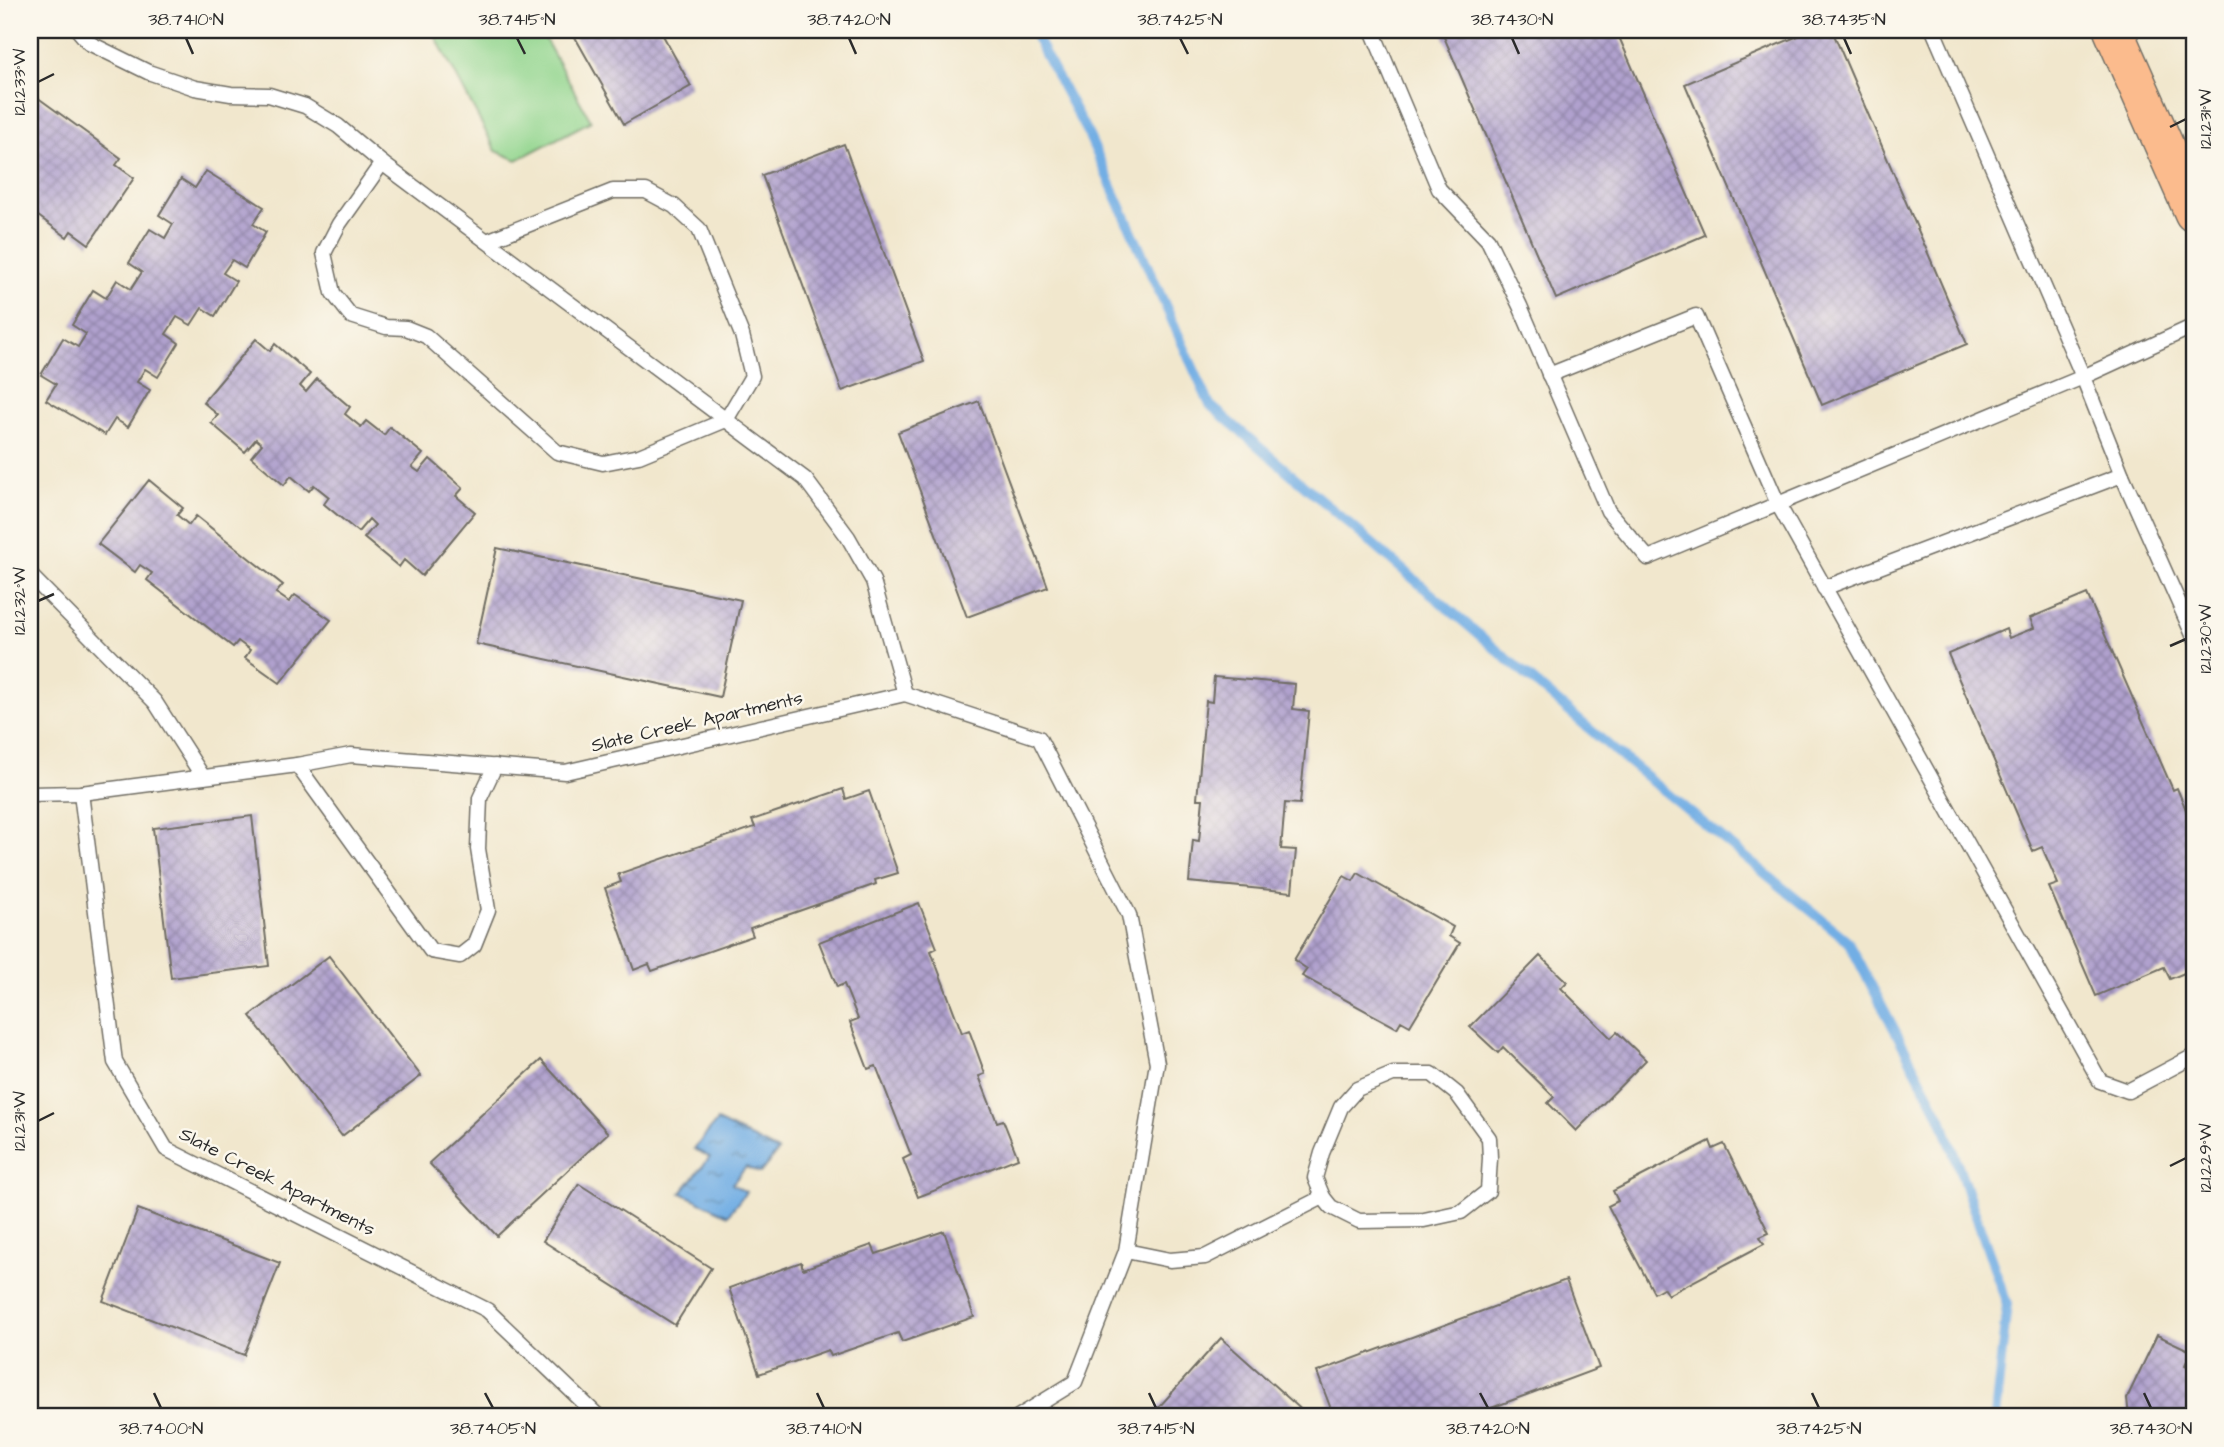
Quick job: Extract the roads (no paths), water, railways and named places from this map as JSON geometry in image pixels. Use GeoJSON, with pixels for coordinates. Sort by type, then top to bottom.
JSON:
{"type":"FeatureCollection","features":[{"type":"Feature","properties":{"kind":"main road"},"geometry":{"type":"LineString","coordinates":[[2113,30],[2194,213]]}},
{"type":"Feature","properties":{"kind":"lane"},"geometry":{"type":"LineString","coordinates":[[78,30],[89,43],[148,72],[183,84],[231,94],[269,95],[305,106],[338,126],[382,163],[806,479],[848,537],[873,581],[905,694],[1040,737],[1129,915],[1157,1063],[1126,1251],[1075,1382],[1018,1417]]}},
{"type":"Feature","properties":{"kind":"lane"},"geometry":{"type":"LineString","coordinates":[[1372,30],[1439,189],[1488,240],[1520,306],[1608,511],[1648,558],[2083,377],[2194,326]]}},
{"type":"Feature","properties":{"kind":"lane"},"geometry":{"type":"LineString","coordinates":[[1933,30],[2083,377],[2122,475],[2194,637]]}},
{"type":"Feature","properties":{"kind":"lane"},"geometry":{"type":"LineString","coordinates":[[382,163],[339,224],[324,253],[333,293],[351,316],[386,327],[406,328],[426,336],[557,452],[603,463],[639,456],[726,420],[752,376],[741,335],[699,229],[674,206],[646,191],[613,191],[487,241]]}},
{"type":"Feature","properties":{"kind":"lane"},"geometry":{"type":"LineString","coordinates":[[1549,374],[1696,316],[1778,504],[2100,1082],[2129,1091],[2194,1056]]}},
{"type":"Feature","properties":{"kind":"lane"},"geometry":{"type":"LineString","coordinates":[[1824,588],[2122,475]]}},
{"type":"Feature","properties":{"kind":"lane"},"geometry":{"type":"LineString","coordinates":[[30,575],[155,702],[203,777]]}},
{"type":"Feature","properties":{"kind":"lane","name":"Slate Creek Apartments"},"geometry":{"type":"LineString","coordinates":[[30,794],[81,793],[297,765],[351,755],[565,772],[905,694]]}},
{"type":"Feature","properties":{"kind":"lane"},"geometry":{"type":"LineString","coordinates":[[297,765],[431,951],[460,956],[474,945],[488,910],[478,837],[480,798],[495,766]]}},
{"type":"Feature","properties":{"kind":"lane","name":"Slate Creek Apartments"},"geometry":{"type":"LineString","coordinates":[[81,793],[115,1062],[166,1149],[487,1310],[599,1417]]}},
{"type":"Feature","properties":{"kind":"lane"},"geometry":{"type":"LineString","coordinates":[[1393,1074],[1432,1074],[1457,1094],[1489,1138],[1488,1191],[1461,1212],[1424,1220],[1359,1221],[1331,1207],[1322,1197],[1315,1178],[1341,1107],[1357,1089],[1393,1074]]}},
{"type":"Feature","properties":{"kind":"lane"},"geometry":{"type":"LineString","coordinates":[[1126,1251],[1170,1260],[1205,1256],[1322,1197]]}},
{"type":"Feature","properties":{"kind":"water"},"geometry":{"type":"Polygon","coordinates":[[[717,1121],[778,1151],[760,1173],[746,1167],[732,1184],[746,1192],[728,1215],[681,1193],[710,1157],[694,1149],[717,1121]]]}},
{"type":"Feature","properties":{"kind":"waterway"},"geometry":{"type":"LineString","coordinates":[[1032,30],[1089,136],[1210,405],[1614,750],[1848,941],[1942,1120],[2007,1304],[1995,1417]]}}]}
